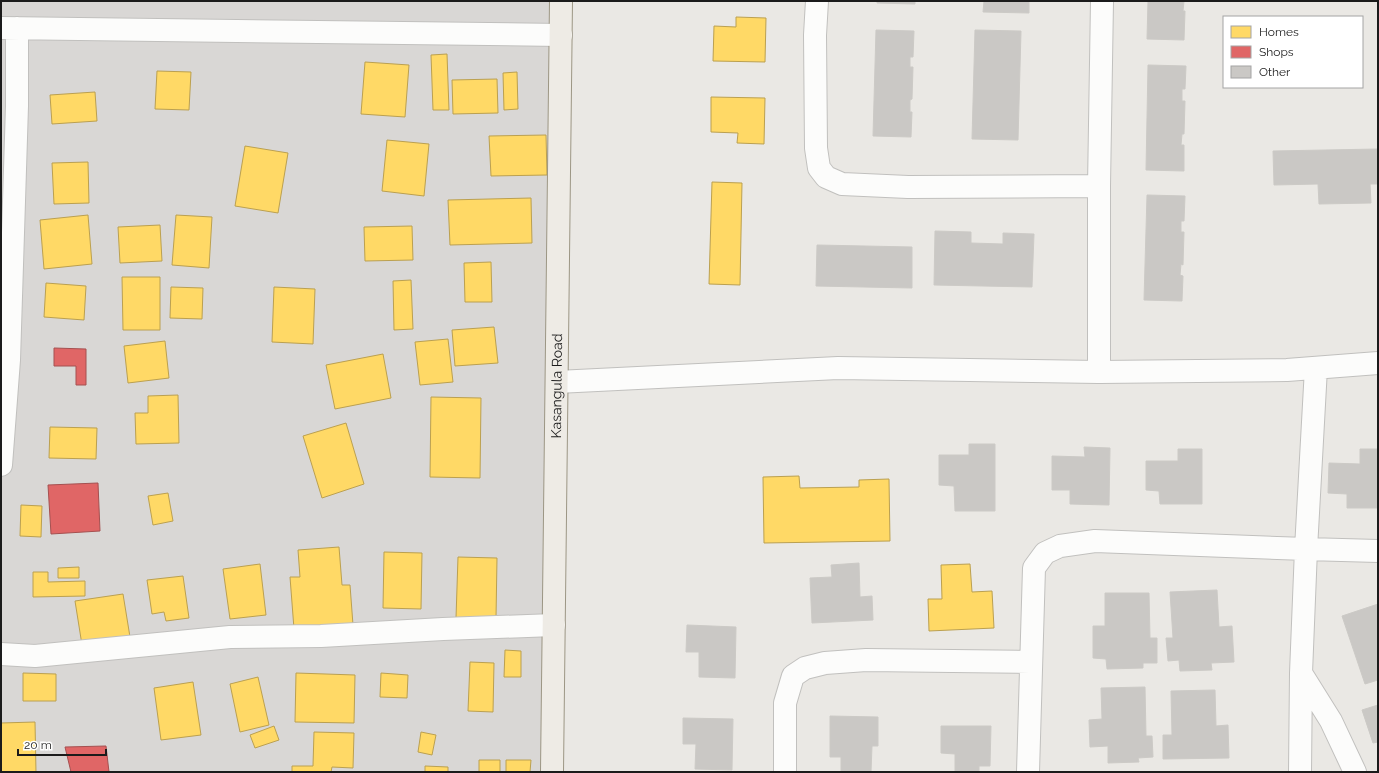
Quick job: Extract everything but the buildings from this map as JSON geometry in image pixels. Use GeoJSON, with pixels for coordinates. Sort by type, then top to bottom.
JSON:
{"type":"FeatureCollection","features":[{"type":"Feature","properties":{"kind":"main road","name":"Kasangula Road"},"geometry":{"type":"LineString","coordinates":[[552,772],[561,1]]}},
{"type":"Feature","properties":{"kind":"street"},"geometry":{"type":"LineString","coordinates":[[817,1],[815,35],[816,148],[819,168],[826,177],[842,184],[908,187],[1098,186]]}},
{"type":"Feature","properties":{"kind":"street"},"geometry":{"type":"LineString","coordinates":[[1099,372],[1098,186],[1102,1]]}},
{"type":"Feature","properties":{"kind":"street"},"geometry":{"type":"LineString","coordinates":[[1,465],[9,360],[18,106],[9,28],[560,35]]}},
{"type":"Feature","properties":{"kind":"street"},"geometry":{"type":"LineString","coordinates":[[557,382],[838,368],[1099,372],[1287,370],[1378,363]]}},
{"type":"Feature","properties":{"kind":"street"},"geometry":{"type":"LineString","coordinates":[[1300,772],[1301,673],[1316,368]]}},
{"type":"Feature","properties":{"kind":"street"},"geometry":{"type":"LineString","coordinates":[[1028,772],[1030,662],[1034,568],[1045,553],[1060,546],[1095,541],[1306,549],[1378,550]]}},
{"type":"Feature","properties":{"kind":"street"},"geometry":{"type":"LineString","coordinates":[[1,654],[35,656],[230,637],[321,636],[443,629],[554,625]]}},
{"type":"Feature","properties":{"kind":"street"},"geometry":{"type":"LineString","coordinates":[[785,772],[786,703],[793,676],[805,668],[825,663],[866,660],[1030,662]]}},
{"type":"Feature","properties":{"kind":"street"},"geometry":{"type":"LineString","coordinates":[[1301,673],[1331,721],[1355,772]]}},
{"type":"Feature","properties":{"kind":"shaded area"},"geometry":{"type":"Polygon","coordinates":[[[1,1],[558,1],[558,772],[1,772],[1,1]]]}}]}
